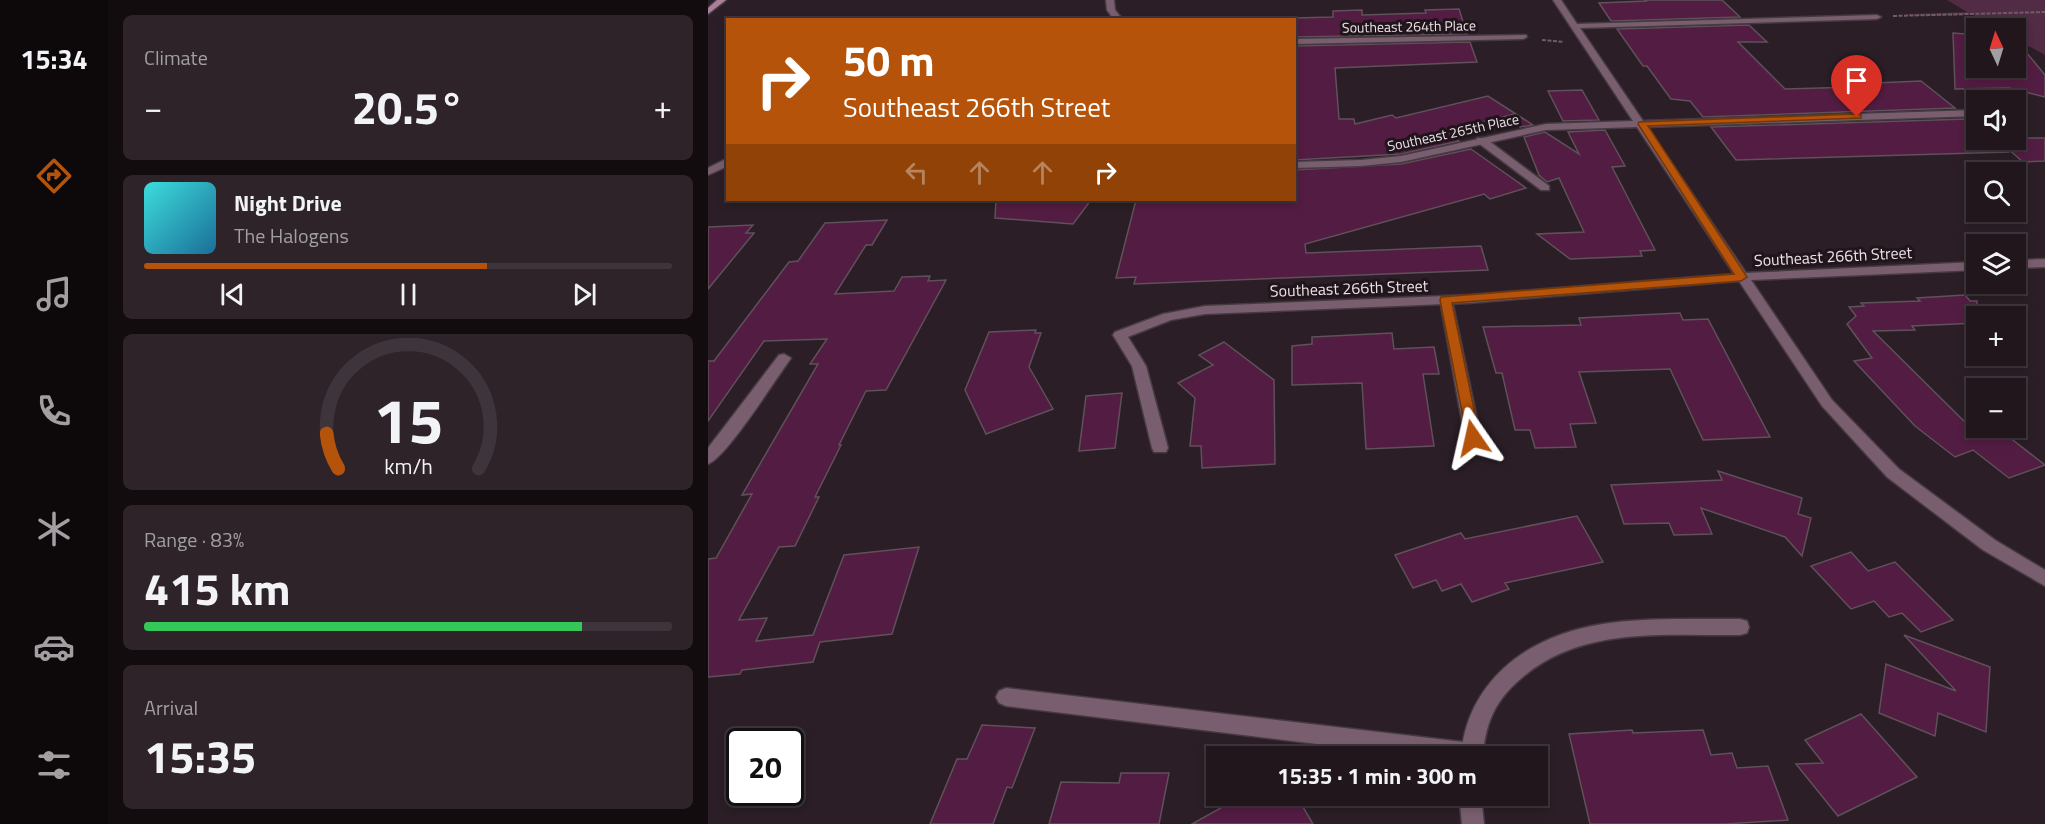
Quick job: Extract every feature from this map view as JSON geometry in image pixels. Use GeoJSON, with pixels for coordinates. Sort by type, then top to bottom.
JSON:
{"type":"FeatureCollection","features":[{"type":"Feature","properties":{"kind":"street"},"geometry":{"type":"LineString","coordinates":[[708,12],[722,0]]}},
{"type":"Feature","properties":{"kind":"street"},"geometry":{"type":"LineString","coordinates":[[1110,0],[1111,10],[1117,18]]}},
{"type":"Feature","properties":{"kind":"street"},"geometry":{"type":"LineString","coordinates":[[1557,0],[1827,403],[1893,474],[1989,545],[2045,579]]}},
{"type":"Feature","properties":{"kind":"street"},"geometry":{"type":"LineString","coordinates":[[1575,26],[1877,17]]}},
{"type":"Feature","properties":{"kind":"street","name":"Southeast 264th Place"},"geometry":{"type":"LineString","coordinates":[[1296,42],[1523,37]]}},
{"type":"Feature","properties":{"kind":"street","name":"Southeast 265th Place"},"geometry":{"type":"LineString","coordinates":[[1296,165],[1400,160],[1520,130],[1546,127],[1966,112]]}},
{"type":"Feature","properties":{"kind":"street"},"geometry":{"type":"LineString","coordinates":[[1480,140],[1545,188]]}},
{"type":"Feature","properties":{"kind":"street"},"geometry":{"type":"LineString","coordinates":[[708,172],[726,162]]}},
{"type":"Feature","properties":{"kind":"street"},"geometry":{"type":"LineString","coordinates":[[2026,264],[2045,263]]}},
{"type":"Feature","properties":{"kind":"street","name":"Southeast 266th Street"},"geometry":{"type":"LineString","coordinates":[[1160,448],[1139,366],[1120,335],[1168,317],[1205,310],[1446,300],[1741,277],[1966,267]]}},
{"type":"Feature","properties":{"kind":"street"},"geometry":{"type":"LineString","coordinates":[[1446,300],[1473,438]]}},
{"type":"Feature","properties":{"kind":"street"},"geometry":{"type":"LineString","coordinates":[[708,458],[722,443],[784,358]]}},
{"type":"Feature","properties":{"kind":"street"},"geometry":{"type":"LineString","coordinates":[[1473,746],[1474,731],[1484,706],[1504,681],[1545,649],[1588,634],[1649,629],[1740,627]]}},
{"type":"Feature","properties":{"kind":"street"},"geometry":{"type":"LineString","coordinates":[[1006,697],[1400,746]]}},
{"type":"Feature","properties":{"kind":"street"},"geometry":{"type":"LineString","coordinates":[[1471,806],[1473,824]]}},
{"type":"Feature","properties":{"kind":"path"},"geometry":{"type":"LineString","coordinates":[[1877,17],[2045,12]]}},
{"type":"Feature","properties":{"kind":"path"},"geometry":{"type":"LineString","coordinates":[[1523,37],[1557,42],[1586,42]]}},
{"type":"Feature","properties":{"kind":"shaded area"},"geometry":{"type":"Polygon","coordinates":[[[1947,0],[2045,0],[2045,55],[2026,45],[2026,18],[1979,18],[1973,15],[1910,16],[1907,14],[1967,12],[1947,0]]]}},
{"type":"Feature","properties":{"kind":"building"},"geometry":{"type":"Polygon","coordinates":[[[1645,0],[1722,0],[1740,17],[1611,21],[1599,3],[1645,0]]]}},
{"type":"Feature","properties":{"kind":"building"},"geometry":{"type":"Polygon","coordinates":[[[1459,9],[1467,34],[1296,37],[1296,18],[1294,18],[1333,17],[1333,11],[1362,10],[1362,15],[1426,13],[1425,10],[1459,9]]]}},
{"type":"Feature","properties":{"kind":"building"},"geometry":{"type":"Polygon","coordinates":[[[1749,25],[1767,42],[1738,42],[1785,89],[1855,87],[1852,84],[1921,81],[1955,108],[1703,117],[1690,101],[1671,99],[1647,66],[1643,66],[1617,29],[1749,25]]]}},
{"type":"Feature","properties":{"kind":"building"},"geometry":{"type":"Polygon","coordinates":[[[1953,33],[1966,34],[1966,78],[2026,78],[2026,52],[2045,75],[2045,97],[2026,92],[2026,90],[2009,88],[1955,89],[1953,33]]]}},
{"type":"Feature","properties":{"kind":"building"},"geometry":{"type":"Polygon","coordinates":[[[1470,42],[1477,62],[1335,68],[1339,119],[1354,119],[1355,124],[1392,115],[1396,118],[1488,96],[1533,125],[1520,127],[1515,114],[1446,131],[1459,141],[1401,154],[1296,160],[1296,46],[1470,42]]]}},
{"type":"Feature","properties":{"kind":"building"},"geometry":{"type":"Polygon","coordinates":[[[1582,90],[1599,120],[1563,121],[1548,91],[1582,90]]]}},
{"type":"Feature","properties":{"kind":"building"},"geometry":{"type":"Polygon","coordinates":[[[1966,119],[1966,150],[2006,150],[2008,152],[1736,160],[1711,127],[1966,119]]]}},
{"type":"Feature","properties":{"kind":"building"},"geometry":{"type":"Polygon","coordinates":[[[1605,130],[1625,166],[1612,167],[1655,250],[1640,251],[1642,256],[1570,259],[1537,234],[1584,232],[1559,178],[1547,182],[1539,175],[1524,137],[1545,132],[1579,154],[1568,132],[1605,130]]]}},
{"type":"Feature","properties":{"kind":"building"},"geometry":{"type":"Polygon","coordinates":[[[2026,138],[2045,138],[2045,161],[2023,162],[2009,150],[2026,150],[2026,138]]]}},
{"type":"Feature","properties":{"kind":"building"},"geometry":{"type":"Polygon","coordinates":[[[1471,149],[1526,188],[1490,199],[1484,194],[1305,244],[1306,253],[1481,246],[1488,270],[1134,284],[1136,277],[1116,278],[1136,201],[1296,201],[1296,170],[1401,164],[1471,149]]]}},
{"type":"Feature","properties":{"kind":"building"},"geometry":{"type":"Polygon","coordinates":[[[996,201],[1090,201],[1073,224],[995,218],[996,201]]]}},
{"type":"Feature","properties":{"kind":"building"},"geometry":{"type":"Polygon","coordinates":[[[887,220],[872,245],[866,245],[835,294],[894,291],[902,277],[930,276],[928,281],[946,280],[886,390],[866,391],[815,497],[819,497],[795,546],[779,547],[739,620],[767,618],[756,641],[813,635],[844,555],[919,547],[892,634],[820,642],[813,662],[742,670],[740,674],[708,677],[708,559],[716,558],[752,494],[742,495],[818,364],[810,364],[827,339],[764,341],[708,421],[708,361],[714,361],[789,262],[798,261],[825,223],[887,220]]]}},
{"type":"Feature","properties":{"kind":"building"},"geometry":{"type":"Polygon","coordinates":[[[753,225],[746,233],[754,233],[708,289],[708,227],[753,225]]]}},
{"type":"Feature","properties":{"kind":"building"},"geometry":{"type":"Polygon","coordinates":[[[1965,295],[1970,301],[1977,301],[1977,306],[1966,306],[1966,324],[1912,326],[1915,330],[1873,331],[1966,423],[1966,438],[2010,438],[2045,465],[2009,478],[1973,450],[1955,457],[1915,426],[1854,361],[1872,358],[1847,324],[1856,316],[1849,307],[1864,306],[1861,303],[1920,301],[1917,298],[1965,295]]]}},
{"type":"Feature","properties":{"kind":"building"},"geometry":{"type":"Polygon","coordinates":[[[1680,313],[1683,320],[1708,319],[1770,437],[1703,440],[1670,369],[1579,372],[1596,423],[1570,424],[1576,447],[1535,448],[1530,430],[1515,430],[1502,373],[1496,373],[1483,327],[1581,325],[1579,318],[1680,313]]]}},
{"type":"Feature","properties":{"kind":"building"},"geometry":{"type":"Polygon","coordinates":[[[1036,330],[1035,333],[1041,333],[1029,367],[1053,409],[986,434],[965,390],[989,332],[1036,330]]]}},
{"type":"Feature","properties":{"kind":"building"},"geometry":{"type":"Polygon","coordinates":[[[1392,333],[1394,349],[1434,347],[1439,374],[1423,374],[1434,446],[1366,449],[1362,383],[1292,385],[1292,346],[1312,344],[1312,337],[1392,333]]]}},
{"type":"Feature","properties":{"kind":"building"},"geometry":{"type":"Polygon","coordinates":[[[1224,342],[1274,380],[1275,464],[1202,468],[1201,446],[1190,446],[1195,398],[1178,383],[1213,365],[1199,355],[1224,342]]]}},
{"type":"Feature","properties":{"kind":"building"},"geometry":{"type":"Polygon","coordinates":[[[1122,393],[1115,448],[1079,451],[1086,396],[1122,393]]]}},
{"type":"Feature","properties":{"kind":"building"},"geometry":{"type":"Polygon","coordinates":[[[1718,471],[1802,498],[1798,514],[1811,518],[1802,556],[1785,537],[1701,508],[1712,534],[1674,535],[1669,523],[1624,524],[1611,485],[1722,480],[1718,471]]]}},
{"type":"Feature","properties":{"kind":"building"},"geometry":{"type":"Polygon","coordinates":[[[1577,516],[1603,562],[1505,583],[1509,589],[1472,602],[1461,584],[1442,591],[1436,580],[1413,588],[1395,555],[1461,533],[1465,539],[1577,516]]]}},
{"type":"Feature","properties":{"kind":"building"},"geometry":{"type":"Polygon","coordinates":[[[1851,552],[1868,571],[1895,562],[1953,620],[1921,632],[1902,613],[1889,617],[1874,601],[1851,609],[1811,566],[1851,552]]]}},
{"type":"Feature","properties":{"kind":"building"},"geometry":{"type":"Polygon","coordinates":[[[1904,635],[1990,667],[1986,732],[1938,713],[1935,736],[1879,713],[1886,664],[1956,691],[1904,635]]]}},
{"type":"Feature","properties":{"kind":"building"},"geometry":{"type":"Polygon","coordinates":[[[1861,714],[1917,777],[1838,816],[1796,764],[1823,763],[1805,740],[1861,714]]]}},
{"type":"Feature","properties":{"kind":"building"},"geometry":{"type":"Polygon","coordinates":[[[982,725],[1035,728],[1012,788],[1007,787],[993,824],[930,824],[957,759],[967,759],[982,725]]]}},
{"type":"Feature","properties":{"kind":"building"},"geometry":{"type":"Polygon","coordinates":[[[1632,730],[1633,733],[1703,730],[1711,755],[1732,753],[1737,768],[1768,766],[1788,820],[1725,824],[1590,824],[1569,734],[1632,730]]]}},
{"type":"Feature","properties":{"kind":"building"},"geometry":{"type":"Polygon","coordinates":[[[1121,773],[1169,773],[1159,824],[1049,824],[1061,782],[1119,783],[1121,773]]]}},
{"type":"Feature","properties":{"kind":"building"},"geometry":{"type":"Polygon","coordinates":[[[1224,806],[1302,806],[1313,824],[1192,824],[1224,806]]]}},
{"type":"Feature","properties":{"kind":"route"},"geometry":{"type":"LineString","coordinates":[[1473,438],[1446,300],[1741,277],[1642,124],[1857,117]]}}]}
